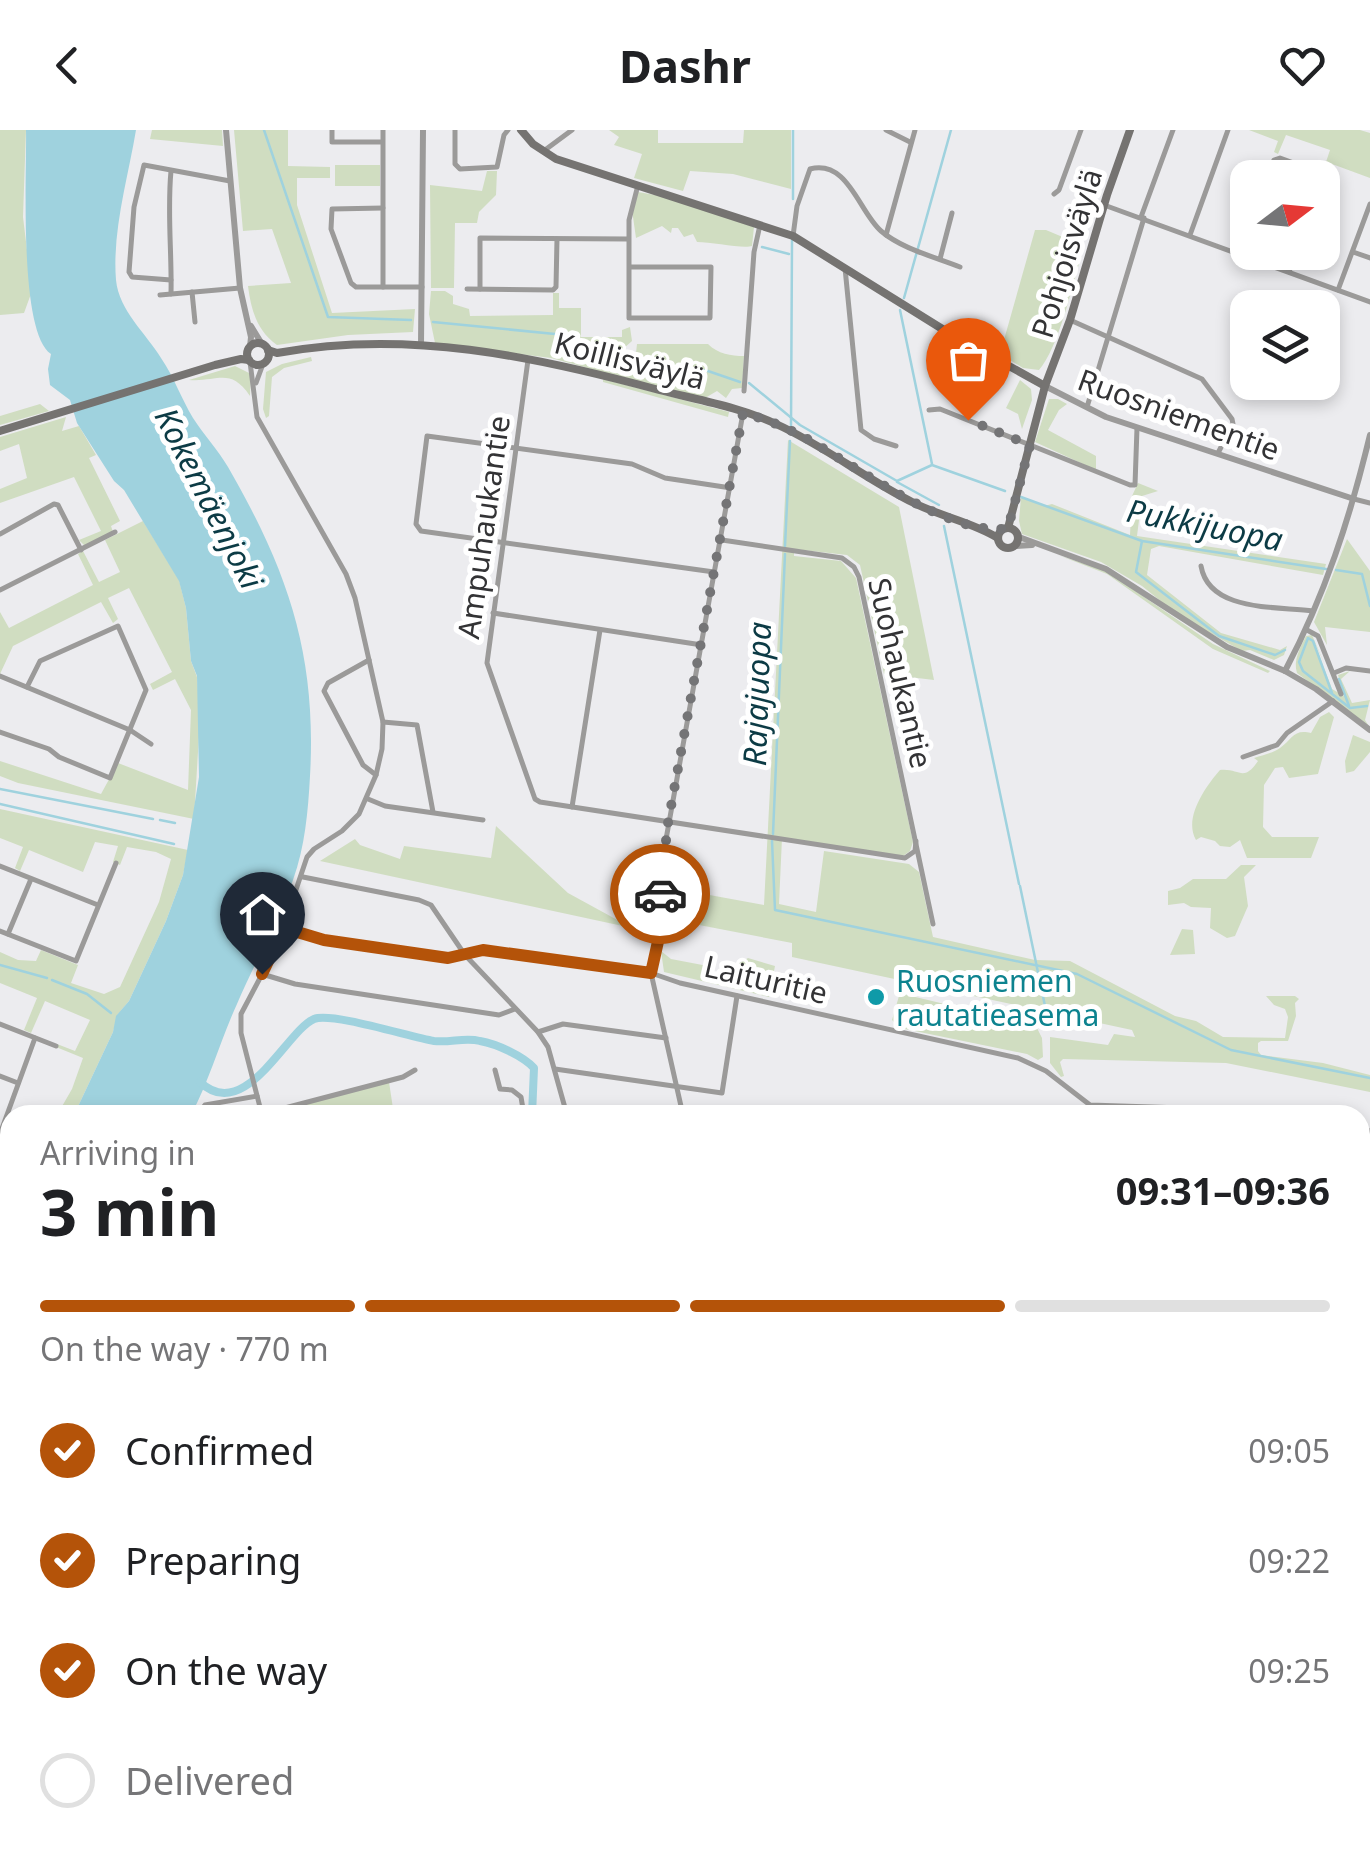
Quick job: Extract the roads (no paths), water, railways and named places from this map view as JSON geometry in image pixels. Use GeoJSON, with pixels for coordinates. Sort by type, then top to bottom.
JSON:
{"type":"FeatureCollection","features":[{"type":"Feature","properties":{"kind":"main road","name":"Ruosniementie"},"geometry":{"type":"LineString","coordinates":[[521,130],[543,152],[793,236],[944,330],[1046,386]]}},
{"type":"Feature","properties":{"kind":"main road","name":"Pohjoisväylä"},"geometry":{"type":"LineString","coordinates":[[1010,535],[1046,386],[1130,130]]}},
{"type":"Feature","properties":{"kind":"main road","name":"Koillisväylä"},"geometry":{"type":"LineString","coordinates":[[249,348],[265,347],[277,353],[361,342],[529,357],[743,413],[799,434],[918,505],[1010,535]]}},
{"type":"Feature","properties":{"kind":"main road"},"geometry":{"type":"LineString","coordinates":[[0,431],[215,365],[240,359],[264,363],[265,347]]}},
{"type":"Feature","properties":{"kind":"main road"},"geometry":{"type":"LineString","coordinates":[[215,365],[249,348],[250,362]]}},
{"type":"Feature","properties":{"kind":"main road","name":"Koillisväylä"},"geometry":{"type":"LineString","coordinates":[[264,363],[297,351]]}},
{"type":"Feature","properties":{"kind":"street"},"geometry":{"type":"LineString","coordinates":[[226,130],[240,288],[252,338],[249,348]]}},
{"type":"Feature","properties":{"kind":"street"},"geometry":{"type":"LineString","coordinates":[[332,130],[332,142],[383,142]]}},
{"type":"Feature","properties":{"kind":"street"},"geometry":{"type":"LineString","coordinates":[[382,287],[383,130]]}},
{"type":"Feature","properties":{"kind":"street"},"geometry":{"type":"LineString","coordinates":[[421,345],[423,130]]}},
{"type":"Feature","properties":{"kind":"street"},"geometry":{"type":"LineString","coordinates":[[455,130],[455,164],[460,168],[497,167],[508,130]]}},
{"type":"Feature","properties":{"kind":"street"},"geometry":{"type":"LineString","coordinates":[[543,152],[572,130]]}},
{"type":"Feature","properties":{"kind":"street"},"geometry":{"type":"LineString","coordinates":[[886,130],[910,142]]}},
{"type":"Feature","properties":{"kind":"street"},"geometry":{"type":"LineString","coordinates":[[886,235],[914,130]]}},
{"type":"Feature","properties":{"kind":"street"},"geometry":{"type":"LineString","coordinates":[[1054,194],[1059,190],[1081,130]]}},
{"type":"Feature","properties":{"kind":"street"},"geometry":{"type":"LineString","coordinates":[[1086,409],[1142,218],[1173,130]]}},
{"type":"Feature","properties":{"kind":"street"},"geometry":{"type":"LineString","coordinates":[[1190,235],[1228,130]]}},
{"type":"Feature","properties":{"kind":"street"},"geometry":{"type":"LineString","coordinates":[[171,280],[132,276],[128,272],[134,207],[144,166],[230,181]]}},
{"type":"Feature","properties":{"kind":"street"},"geometry":{"type":"LineString","coordinates":[[793,236],[796,206],[814,167],[844,180],[886,235],[960,267]]}},
{"type":"Feature","properties":{"kind":"street"},"geometry":{"type":"LineString","coordinates":[[171,171],[171,294]]}},
{"type":"Feature","properties":{"kind":"street"},"geometry":{"type":"LineString","coordinates":[[629,267],[711,267],[710,318],[629,318],[628,239],[630,209],[638,185]]}},
{"type":"Feature","properties":{"kind":"street"},"geometry":{"type":"LineString","coordinates":[[1283,270],[1338,290],[1370,204]]}},
{"type":"Feature","properties":{"kind":"street"},"geometry":{"type":"LineString","coordinates":[[1104,205],[1230,250]]}},
{"type":"Feature","properties":{"kind":"street"},"geometry":{"type":"LineString","coordinates":[[383,208],[332,209],[332,229],[351,283],[356,287],[422,288]]}},
{"type":"Feature","properties":{"kind":"street"},"geometry":{"type":"LineString","coordinates":[[940,259],[952,213]]}},
{"type":"Feature","properties":{"kind":"street"},"geometry":{"type":"LineString","coordinates":[[744,392],[754,252],[760,224]]}},
{"type":"Feature","properties":{"kind":"street"},"geometry":{"type":"LineString","coordinates":[[480,290],[480,238],[628,239]]}},
{"type":"Feature","properties":{"kind":"street"},"geometry":{"type":"LineString","coordinates":[[467,290],[553,290],[556,238]]}},
{"type":"Feature","properties":{"kind":"street"},"geometry":{"type":"LineString","coordinates":[[1353,252],[1370,258]]}},
{"type":"Feature","properties":{"kind":"street"},"geometry":{"type":"LineString","coordinates":[[845,268],[861,430],[896,446]]}},
{"type":"Feature","properties":{"kind":"street"},"geometry":{"type":"LineString","coordinates":[[160,295],[240,288]]}},
{"type":"Feature","properties":{"kind":"street"},"geometry":{"type":"LineString","coordinates":[[1340,291],[1370,302]]}},
{"type":"Feature","properties":{"kind":"street"},"geometry":{"type":"LineString","coordinates":[[192,292],[195,322]]}},
{"type":"Feature","properties":{"kind":"street"},"geometry":{"type":"LineString","coordinates":[[1070,320],[1202,380],[1232,418],[1218,454]]}},
{"type":"Feature","properties":{"kind":"street"},"geometry":{"type":"LineString","coordinates":[[247,321],[265,347]]}},
{"type":"Feature","properties":{"kind":"street","name":"Ampuhaukantie"},"geometry":{"type":"LineString","coordinates":[[529,357],[487,662],[532,792],[540,802],[905,858],[914,851],[916,842]]}},
{"type":"Feature","properties":{"kind":"street"},"geometry":{"type":"LineString","coordinates":[[250,362],[255,409],[262,427],[346,574],[355,598],[383,722],[376,776],[368,798],[342,832],[310,854],[284,928],[240,1020],[260,1105]]}},
{"type":"Feature","properties":{"kind":"street"},"geometry":{"type":"LineString","coordinates":[[254,390],[258,370],[264,363]]}},
{"type":"Feature","properties":{"kind":"street","name":"Ruosniementie"},"geometry":{"type":"LineString","coordinates":[[1046,386],[1086,409],[1137,428],[1354,499]]}},
{"type":"Feature","properties":{"kind":"street"},"geometry":{"type":"LineString","coordinates":[[929,410],[940,409],[1135,485],[1137,428]]}},
{"type":"Feature","properties":{"kind":"street"},"geometry":{"type":"LineString","coordinates":[[680,1105],[651,973],[661,928],[661,868],[668,823],[743,413]]}},
{"type":"Feature","properties":{"kind":"street"},"geometry":{"type":"LineString","coordinates":[[1370,435],[1354,499],[1316,612],[1285,670],[1370,730]]}},
{"type":"Feature","properties":{"kind":"street"},"geometry":{"type":"LineString","coordinates":[[715,572],[421,531],[416,524],[428,436],[632,464],[666,478],[731,488]]}},
{"type":"Feature","properties":{"kind":"street"},"geometry":{"type":"LineString","coordinates":[[1354,499],[1370,503]]}},
{"type":"Feature","properties":{"kind":"street"},"geometry":{"type":"LineString","coordinates":[[0,534],[54,504],[80,550]]}},
{"type":"Feature","properties":{"kind":"street"},"geometry":{"type":"LineString","coordinates":[[0,590],[115,532]]}},
{"type":"Feature","properties":{"kind":"street","name":"Koillisväylä"},"geometry":{"type":"LineString","coordinates":[[1010,535],[1106,569],[1227,648],[1285,670]]}},
{"type":"Feature","properties":{"kind":"street","name":"Suohaukantie"},"geometry":{"type":"LineString","coordinates":[[722,540],[842,558],[854,567],[933,924]]}},
{"type":"Feature","properties":{"kind":"street"},"geometry":{"type":"LineString","coordinates":[[1201,566],[1203,580],[1226,600],[1316,612]]}},
{"type":"Feature","properties":{"kind":"street"},"geometry":{"type":"LineString","coordinates":[[493,614],[702,645]]}},
{"type":"Feature","properties":{"kind":"street"},"geometry":{"type":"LineString","coordinates":[[0,732],[49,749],[110,778],[146,690],[118,626],[40,661],[27,687]]}},
{"type":"Feature","properties":{"kind":"street"},"geometry":{"type":"LineString","coordinates":[[572,807],[600,630]]}},
{"type":"Feature","properties":{"kind":"street"},"geometry":{"type":"LineString","coordinates":[[1307,630],[1318,636],[1340,694]]}},
{"type":"Feature","properties":{"kind":"street"},"geometry":{"type":"LineString","coordinates":[[370,660],[325,687],[326,696],[363,765],[376,776]]}},
{"type":"Feature","properties":{"kind":"street"},"geometry":{"type":"LineString","coordinates":[[1333,674],[1346,668],[1370,671]]}},
{"type":"Feature","properties":{"kind":"street"},"geometry":{"type":"LineString","coordinates":[[0,676],[130,730],[151,744]]}},
{"type":"Feature","properties":{"kind":"street"},"geometry":{"type":"LineString","coordinates":[[1243,757],[1277,745],[1287,733],[1333,702]]}},
{"type":"Feature","properties":{"kind":"street"},"geometry":{"type":"LineString","coordinates":[[383,722],[414,724],[419,728],[433,812]]}},
{"type":"Feature","properties":{"kind":"street"},"geometry":{"type":"LineString","coordinates":[[368,798],[385,806],[483,820]]}},
{"type":"Feature","properties":{"kind":"street"},"geometry":{"type":"LineString","coordinates":[[0,931],[76,961],[116,863]]}},
{"type":"Feature","properties":{"kind":"street"},"geometry":{"type":"LineString","coordinates":[[0,866],[98,905]]}},
{"type":"Feature","properties":{"kind":"street"},"geometry":{"type":"LineString","coordinates":[[303,878],[431,905],[465,954],[538,1032],[548,1047],[565,1105]]}},
{"type":"Feature","properties":{"kind":"street"},"geometry":{"type":"LineString","coordinates":[[8,934],[31,879]]}},
{"type":"Feature","properties":{"kind":"street","name":"Laituritie"},"geometry":{"type":"LineString","coordinates":[[284,928],[324,940],[448,958],[483,950],[651,973],[737,996],[1018,1058],[1046,1071],[1090,1105]]}},
{"type":"Feature","properties":{"kind":"street"},"geometry":{"type":"LineString","coordinates":[[262,974],[295,984],[499,1015],[516,1009]]}},
{"type":"Feature","properties":{"kind":"street"},"geometry":{"type":"LineString","coordinates":[[554,1068],[722,1093],[737,996]]}},
{"type":"Feature","properties":{"kind":"street"},"geometry":{"type":"LineString","coordinates":[[0,1024],[56,1046]]}},
{"type":"Feature","properties":{"kind":"street"},"geometry":{"type":"LineString","coordinates":[[538,1032],[563,1024],[666,1038]]}},
{"type":"Feature","properties":{"kind":"street"},"geometry":{"type":"LineString","coordinates":[[10,1105],[35,1038]]}},
{"type":"Feature","properties":{"kind":"street"},"geometry":{"type":"LineString","coordinates":[[296,1105],[403,1077],[415,1070]]}},
{"type":"Feature","properties":{"kind":"street"},"geometry":{"type":"LineString","coordinates":[[495,1070],[500,1089],[512,1090],[521,1097],[522,1105]]}},
{"type":"Feature","properties":{"kind":"street"},"geometry":{"type":"LineString","coordinates":[[0,1076],[18,1083]]}},
{"type":"Feature","properties":{"kind":"street"},"geometry":{"type":"LineString","coordinates":[[205,1105],[257,1096]]}},
{"type":"Feature","properties":{"kind":"water","name":"Kokemäenjoki"},"geometry":{"type":"Polygon","coordinates":[[[26,130],[136,130],[116,243],[118,291],[249,505],[282,579],[303,652],[311,732],[308,803],[300,854],[280,912],[196,1105],[79,1105],[113,1032],[116,1016],[129,1001],[166,921],[183,875],[199,777],[197,676],[191,661],[179,581],[124,490],[114,481],[77,423],[70,400],[50,385],[51,354],[40,340],[33,315],[26,213],[26,130]]]}},
{"type":"Feature","properties":{"kind":"waterway"},"geometry":{"type":"LineString","coordinates":[[264,130],[328,317],[411,320]]}},
{"type":"Feature","properties":{"kind":"waterway","name":"Rajajuopa"},"geometry":{"type":"LineString","coordinates":[[793,130],[793,199]]}},
{"type":"Feature","properties":{"kind":"waterway"},"geometry":{"type":"LineString","coordinates":[[904,298],[951,130]]}},
{"type":"Feature","properties":{"kind":"waterway","name":"Rajajuopa"},"geometry":{"type":"LineString","coordinates":[[791,426],[792,240]]}},
{"type":"Feature","properties":{"kind":"waterway"},"geometry":{"type":"LineString","coordinates":[[762,247],[789,254]]}},
{"type":"Feature","properties":{"kind":"waterway"},"geometry":{"type":"LineString","coordinates":[[900,310],[932,464]]}},
{"type":"Feature","properties":{"kind":"waterway"},"geometry":{"type":"LineString","coordinates":[[433,322],[555,334],[654,363],[708,371],[740,382]]}},
{"type":"Feature","properties":{"kind":"waterway","name":"Pukkijuopa"},"geometry":{"type":"LineString","coordinates":[[749,383],[800,425],[897,481],[932,465],[1005,491]]}},
{"type":"Feature","properties":{"kind":"waterway","name":"Rajajuopa"},"geometry":{"type":"LineString","coordinates":[[785,546],[790,441]]}},
{"type":"Feature","properties":{"kind":"waterway"},"geometry":{"type":"LineString","coordinates":[[897,482],[939,505]]}},
{"type":"Feature","properties":{"kind":"waterway","name":"Pukkijuopa"},"geometry":{"type":"LineString","coordinates":[[1021,497],[1142,541],[1326,569]]}},
{"type":"Feature","properties":{"kind":"waterway"},"geometry":{"type":"LineString","coordinates":[[944,526],[1019,884]]}},
{"type":"Feature","properties":{"kind":"waterway"},"geometry":{"type":"LineString","coordinates":[[1142,541],[1136,572],[1219,636],[1275,655],[1285,650]]}},
{"type":"Feature","properties":{"kind":"waterway","name":"Rajajuopa"},"geometry":{"type":"LineString","coordinates":[[773,834],[785,554]]}},
{"type":"Feature","properties":{"kind":"waterway","name":"Pukkijuopa"},"geometry":{"type":"LineString","coordinates":[[1336,570],[1362,574],[1370,606]]}},
{"type":"Feature","properties":{"kind":"waterway"},"geometry":{"type":"LineString","coordinates":[[1332,693],[1313,641],[1308,638],[1299,662],[1303,671],[1350,708],[1367,706]]}},
{"type":"Feature","properties":{"kind":"waterway"},"geometry":{"type":"LineString","coordinates":[[1339,679],[1349,706]]}},
{"type":"Feature","properties":{"kind":"waterway"},"geometry":{"type":"LineString","coordinates":[[0,789],[153,819]]}},
{"type":"Feature","properties":{"kind":"waterway"},"geometry":{"type":"LineString","coordinates":[[0,804],[174,844]]}},
{"type":"Feature","properties":{"kind":"waterway"},"geometry":{"type":"LineString","coordinates":[[160,820],[175,823]]}},
{"type":"Feature","properties":{"kind":"waterway"},"geometry":{"type":"LineString","coordinates":[[772,841],[775,910],[1077,974],[1231,1050],[1370,1078]]}},
{"type":"Feature","properties":{"kind":"waterway"},"geometry":{"type":"LineString","coordinates":[[1020,886],[1045,1006]]}},
{"type":"Feature","properties":{"kind":"waterway"},"geometry":{"type":"LineString","coordinates":[[0,965],[47,978]]}},
{"type":"Feature","properties":{"kind":"waterway"},"geometry":{"type":"LineString","coordinates":[[52,980],[87,994],[111,1013]]}},
{"type":"Feature","properties":{"kind":"waterway"},"geometry":{"type":"LineString","coordinates":[[200,1082],[217,1092],[233,1092],[249,1084],[303,1027],[323,1018],[434,1041],[474,1040],[509,1051],[534,1068],[532,1105]]}},
{"type":"Feature","properties":{"kind":"place","name":"Ruosniemen rautatieasema"},"geometry":{"type":"Point","coordinates":[876,997]}}]}
